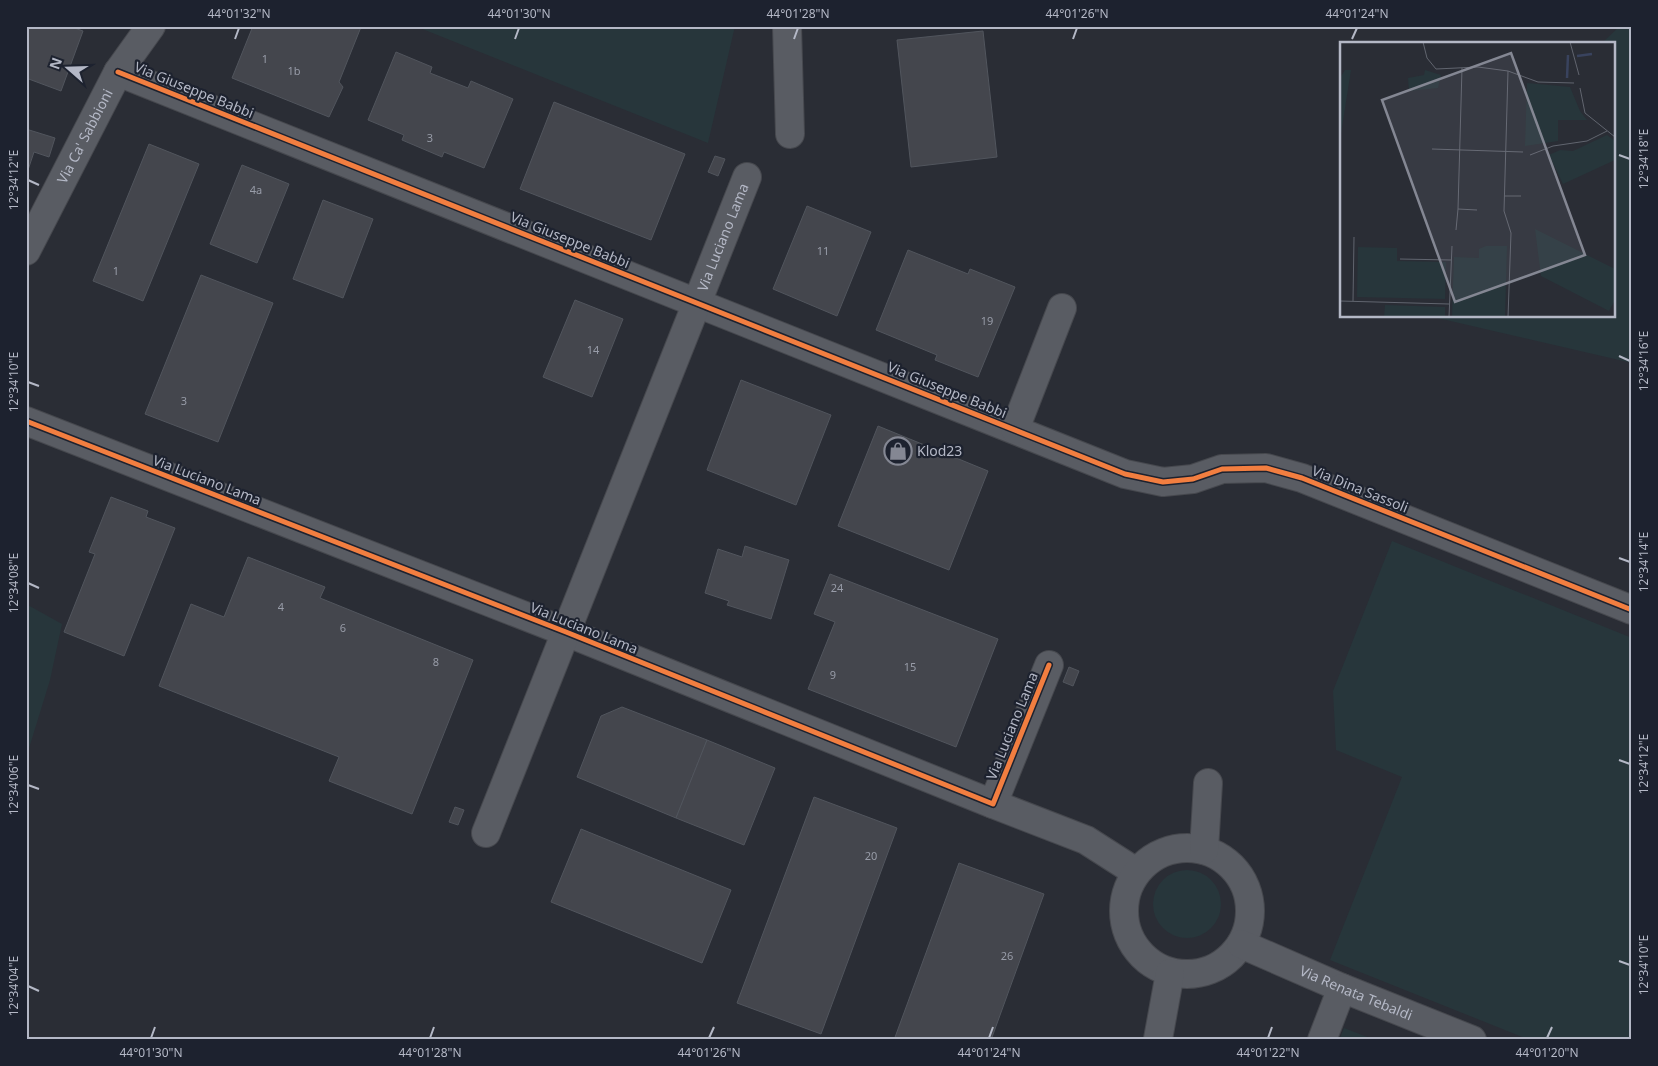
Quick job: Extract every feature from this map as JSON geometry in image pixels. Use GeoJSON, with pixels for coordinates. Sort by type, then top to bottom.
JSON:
{"type":"FeatureCollection","features":[{"type":"Feature","properties":{"kind":"street","name":"Via Ca' Sabbioni"},"geometry":{"type":"LineString","coordinates":[[26,251],[118,72],[151,26]]}},
{"type":"Feature","properties":{"kind":"street"},"geometry":{"type":"LineString","coordinates":[[787,26],[790,134]]}},
{"type":"Feature","properties":{"kind":"street","name":"Via Giuseppe Babbi"},"geometry":{"type":"LineString","coordinates":[[118,72],[1014,429],[1062,308]]}},
{"type":"Feature","properties":{"kind":"street","name":"Via Luciano Lama"},"geometry":{"type":"LineString","coordinates":[[486,833],[747,177]]}},
{"type":"Feature","properties":{"kind":"street","name":"Via Luciano Lama"},"geometry":{"type":"LineString","coordinates":[[26,421],[566,632],[993,804],[1049,665]]}},
{"type":"Feature","properties":{"kind":"street","name":"Via Dina Sassoli"},"geometry":{"type":"LineString","coordinates":[[1014,429],[1125,474],[1163,482],[1193,479],[1222,469],[1266,468],[1302,478],[1632,610]]}},
{"type":"Feature","properties":{"kind":"street"},"geometry":{"type":"LineString","coordinates":[[1204,850],[1208,783]]}},
{"type":"Feature","properties":{"kind":"street"},"geometry":{"type":"LineString","coordinates":[[993,804],[1086,840],[1136,872]]}},
{"type":"Feature","properties":{"kind":"street"},"geometry":{"type":"LineString","coordinates":[[1186,847],[1204,850],[1225,860],[1241,878],[1250,899],[1250,923],[1241,944],[1222,964],[1197,975],[1170,974],[1148,962],[1131,943],[1123,920],[1125,895],[1136,872],[1150,859],[1167,850],[1186,847]]}},
{"type":"Feature","properties":{"kind":"street","name":"Via Renata Tebaldi"},"geometry":{"type":"LineString","coordinates":[[1241,944],[1342,988],[1472,1040]]}},
{"type":"Feature","properties":{"kind":"street"},"geometry":{"type":"LineString","coordinates":[[1158,1039],[1170,974]]}},
{"type":"Feature","properties":{"kind":"street"},"geometry":{"type":"LineString","coordinates":[[1322,1040],[1342,988]]}},
{"type":"Feature","properties":{"kind":"shaded area"},"geometry":{"type":"Polygon","coordinates":[[[415,26],[735,26],[708,143],[415,26]]]}},
{"type":"Feature","properties":{"kind":"shaded area"},"geometry":{"type":"Polygon","coordinates":[[[1620,26],[1632,26],[1632,363],[1438,318],[1616,318],[1616,42],[1603,42],[1620,26]]]}},
{"type":"Feature","properties":{"kind":"shaded area"},"geometry":{"type":"Polygon","coordinates":[[[1392,541],[1632,638],[1632,1040],[1530,1040],[1330,960],[1402,777],[1336,750],[1333,691],[1392,541]]]}},
{"type":"Feature","properties":{"kind":"shaded area"},"geometry":{"type":"Polygon","coordinates":[[[26,604],[62,624],[50,680],[26,758],[26,604]]]}},
{"type":"Feature","properties":{"kind":"shaded area"},"geometry":{"type":"Polygon","coordinates":[[[1187,870],[1200,873],[1211,880],[1218,891],[1221,904],[1218,917],[1211,928],[1200,935],[1187,938],[1174,935],[1163,928],[1156,917],[1153,904],[1156,891],[1163,880],[1174,873],[1187,870]]]}},
{"type":"Feature","properties":{"kind":"shaded area"},"geometry":{"type":"Polygon","coordinates":[[[1344,1028],[1375,1040],[1339,1040],[1344,1028]]]}},
{"type":"Feature","properties":{"kind":"building"},"geometry":{"type":"Polygon","coordinates":[[[26,26],[69,26],[83,31],[61,91],[26,78],[26,26]]]}},
{"type":"Feature","properties":{"kind":"building"},"geometry":{"type":"Polygon","coordinates":[[[253,26],[361,27],[339,82],[343,87],[329,117],[232,78],[253,26]]]}},
{"type":"Feature","properties":{"kind":"building"},"geometry":{"type":"Polygon","coordinates":[[[983,31],[997,157],[911,167],[897,40],[983,31]]]}},
{"type":"Feature","properties":{"kind":"building"},"geometry":{"type":"Polygon","coordinates":[[[396,52],[432,67],[430,73],[468,88],[471,81],[513,99],[484,168],[444,152],[442,157],[402,140],[404,135],[368,120],[396,52]]]}},
{"type":"Feature","properties":{"kind":"building"},"geometry":{"type":"Polygon","coordinates":[[[554,102],[685,154],[651,240],[520,189],[554,102]]]}},
{"type":"Feature","properties":{"kind":"building"},"geometry":{"type":"Polygon","coordinates":[[[26,129],[55,138],[49,157],[34,152],[26,176],[26,129]]]}},
{"type":"Feature","properties":{"kind":"building"},"geometry":{"type":"Polygon","coordinates":[[[149,144],[199,164],[143,301],[93,281],[149,144]]]}},
{"type":"Feature","properties":{"kind":"building"},"geometry":{"type":"Polygon","coordinates":[[[715,156],[725,159],[718,176],[708,172],[715,156]]]}},
{"type":"Feature","properties":{"kind":"building"},"geometry":{"type":"Polygon","coordinates":[[[242,165],[289,184],[257,263],[210,244],[242,165]]]}},
{"type":"Feature","properties":{"kind":"building"},"geometry":{"type":"Polygon","coordinates":[[[323,200],[373,219],[343,298],[293,279],[323,200]]]}},
{"type":"Feature","properties":{"kind":"building"},"geometry":{"type":"Polygon","coordinates":[[[807,206],[871,232],[837,316],[773,289],[807,206]]]}},
{"type":"Feature","properties":{"kind":"building"},"geometry":{"type":"Polygon","coordinates":[[[908,250],[968,274],[970,269],[1015,287],[978,377],[935,360],[937,355],[876,330],[908,250]]]}},
{"type":"Feature","properties":{"kind":"building"},"geometry":{"type":"Polygon","coordinates":[[[201,275],[273,303],[218,442],[145,414],[201,275]]]}},
{"type":"Feature","properties":{"kind":"building"},"geometry":{"type":"Polygon","coordinates":[[[575,300],[623,319],[592,397],[543,377],[575,300]]]}},
{"type":"Feature","properties":{"kind":"building"},"geometry":{"type":"Polygon","coordinates":[[[741,380],[831,415],[796,505],[707,470],[741,380]]]}},
{"type":"Feature","properties":{"kind":"building"},"geometry":{"type":"Polygon","coordinates":[[[878,426],[988,471],[949,570],[838,526],[878,426]]]}},
{"type":"Feature","properties":{"kind":"building"},"geometry":{"type":"Polygon","coordinates":[[[111,497],[148,511],[146,517],[175,528],[124,656],[64,632],[95,554],[89,552],[111,497]]]}},
{"type":"Feature","properties":{"kind":"building"},"geometry":{"type":"Polygon","coordinates":[[[745,546],[789,560],[771,619],[727,605],[729,601],[705,593],[718,549],[742,557],[745,546]]]}},
{"type":"Feature","properties":{"kind":"building"},"geometry":{"type":"Polygon","coordinates":[[[248,557],[325,587],[320,598],[473,660],[412,814],[329,781],[339,757],[159,686],[191,604],[224,617],[248,557]]]}},
{"type":"Feature","properties":{"kind":"building"},"geometry":{"type":"Polygon","coordinates":[[[830,574],[998,639],[956,747],[808,689],[835,622],[814,614],[830,574]]]}},
{"type":"Feature","properties":{"kind":"building"},"geometry":{"type":"Polygon","coordinates":[[[1069,667],[1079,671],[1073,686],[1063,682],[1069,667]]]}},
{"type":"Feature","properties":{"kind":"building"},"geometry":{"type":"Polygon","coordinates":[[[622,707],[707,740],[676,818],[577,777],[601,716],[622,707]]]}},
{"type":"Feature","properties":{"kind":"building"},"geometry":{"type":"Polygon","coordinates":[[[707,740],[775,768],[744,845],[676,818],[707,740]]]}},
{"type":"Feature","properties":{"kind":"building"},"geometry":{"type":"Polygon","coordinates":[[[814,797],[897,828],[821,1034],[737,1003],[814,797]]]}},
{"type":"Feature","properties":{"kind":"building"},"geometry":{"type":"Polygon","coordinates":[[[455,807],[464,810],[458,825],[449,822],[455,807]]]}},
{"type":"Feature","properties":{"kind":"building"},"geometry":{"type":"Polygon","coordinates":[[[581,829],[731,890],[702,963],[551,902],[581,829]]]}},
{"type":"Feature","properties":{"kind":"building"},"geometry":{"type":"Polygon","coordinates":[[[959,863],[1044,894],[991,1040],[894,1040],[959,863]]]}},
{"type":"Feature","properties":{"kind":"cycle path"},"geometry":{"type":"LineString","coordinates":[[118,72],[1125,474],[1163,482],[1193,479],[1222,469],[1266,468],[1302,478],[1632,610]]}},
{"type":"Feature","properties":{"kind":"cycle path"},"geometry":{"type":"LineString","coordinates":[[26,421],[566,632],[993,804],[1049,665]]}},
{"type":"Feature","properties":{"kind":"place","name":"Klod23"},"geometry":{"type":"Point","coordinates":[898,451]}}]}
